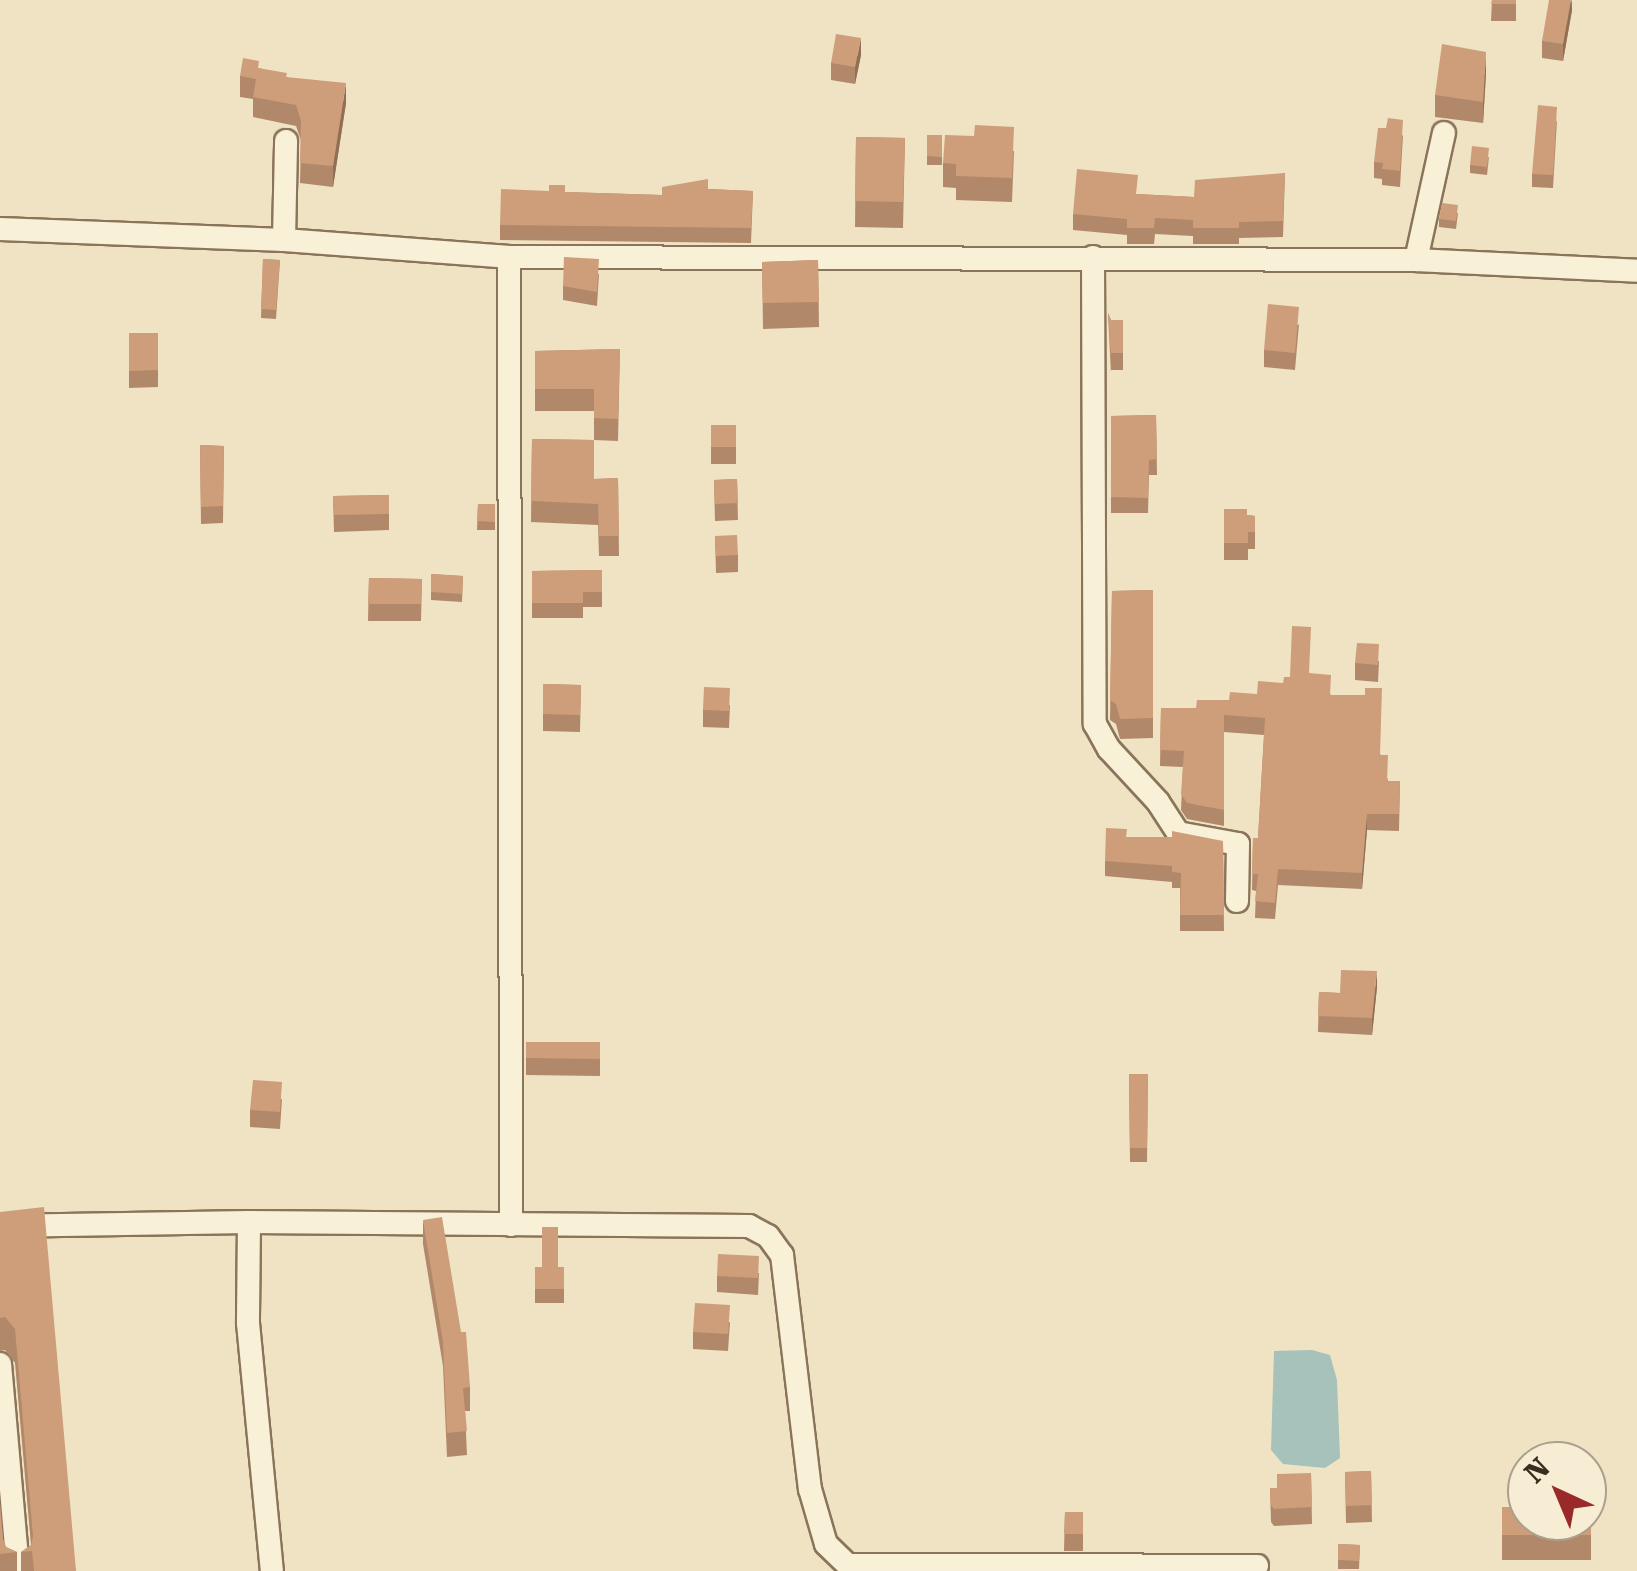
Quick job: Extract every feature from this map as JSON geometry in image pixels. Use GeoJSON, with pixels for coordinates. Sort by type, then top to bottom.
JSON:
{"type":"FeatureCollection","features":[{"type":"Feature","properties":{"kind":"street"},"geometry":{"type":"LineString","coordinates":[[1416,260],[1444,133]]}},
{"type":"Feature","properties":{"kind":"street"},"geometry":{"type":"LineString","coordinates":[[284,240],[286,142]]}},
{"type":"Feature","properties":{"kind":"street"},"geometry":{"type":"LineString","coordinates":[[0,229],[284,240],[509,256],[1416,260],[1637,271]]}},
{"type":"Feature","properties":{"kind":"street"},"geometry":{"type":"LineString","coordinates":[[509,256],[511,1225]]}},
{"type":"Feature","properties":{"kind":"street"},"geometry":{"type":"LineString","coordinates":[[1094,257],[1095,724],[1109,749],[1158,802],[1178,833],[1238,844],[1237,901]]}},
{"type":"Feature","properties":{"kind":"street"},"geometry":{"type":"LineString","coordinates":[[249,1222],[248,1323],[272,1571]]}},
{"type":"Feature","properties":{"kind":"street"},"geometry":{"type":"LineString","coordinates":[[0,1226],[725,1222],[749,1226],[768,1236],[782,1255],[816,1518],[826,1544],[848,1565],[1257,1566]]}},
{"type":"Feature","properties":{"kind":"street"},"geometry":{"type":"LineString","coordinates":[[0,1364],[18,1571]]}},
{"type":"Feature","properties":{"kind":"water"},"geometry":{"type":"Polygon","coordinates":[[[1312,1350],[1330,1355],[1337,1380],[1340,1458],[1325,1468],[1283,1464],[1271,1450],[1274,1351],[1312,1350]]]}},
{"type":"Feature","properties":{"kind":"building"},"geometry":{"type":"Polygon","coordinates":[[[1492,0],[1516,0],[1516,4],[1491,4],[1492,0]]]}},
{"type":"Feature","properties":{"kind":"building"},"geometry":{"type":"Polygon","coordinates":[[[1549,0],[1571,0],[1563,44],[1542,41],[1549,0]]]}},
{"type":"Feature","properties":{"kind":"building"},"geometry":{"type":"Polygon","coordinates":[[[836,34],[861,38],[855,67],[831,63],[836,34]]]}},
{"type":"Feature","properties":{"kind":"building"},"geometry":{"type":"Polygon","coordinates":[[[1442,44],[1486,52],[1483,102],[1435,95],[1442,44]]]}},
{"type":"Feature","properties":{"kind":"building"},"geometry":{"type":"Polygon","coordinates":[[[243,58],[259,61],[258,68],[287,73],[286,77],[346,83],[333,166],[300,163],[301,121],[296,105],[253,97],[256,79],[240,76],[243,58]]]}},
{"type":"Feature","properties":{"kind":"building"},"geometry":{"type":"Polygon","coordinates":[[[1538,105],[1557,107],[1553,175],[1532,174],[1538,105]]]}},
{"type":"Feature","properties":{"kind":"building"},"geometry":{"type":"Polygon","coordinates":[[[1388,118],[1403,120],[1400,171],[1382,169],[1383,163],[1374,162],[1378,128],[1386,128],[1388,118]]]}},
{"type":"Feature","properties":{"kind":"building"},"geometry":{"type":"Polygon","coordinates":[[[975,125],[1014,127],[1012,178],[956,176],[956,164],[943,163],[945,135],[974,136],[975,125]]]}},
{"type":"Feature","properties":{"kind":"building"},"geometry":{"type":"Polygon","coordinates":[[[927,135],[942,135],[942,157],[927,156],[927,135]]]}},
{"type":"Feature","properties":{"kind":"building"},"geometry":{"type":"Polygon","coordinates":[[[856,137],[905,138],[903,202],[855,201],[856,137]]]}},
{"type":"Feature","properties":{"kind":"building"},"geometry":{"type":"Polygon","coordinates":[[[1472,146],[1489,148],[1487,167],[1470,165],[1472,146]]]}},
{"type":"Feature","properties":{"kind":"building"},"geometry":{"type":"Polygon","coordinates":[[[1077,169],[1138,175],[1136,194],[1194,197],[1195,180],[1285,173],[1283,221],[1239,222],[1239,228],[1193,228],[1193,220],[1155,218],[1154,228],[1127,228],[1127,219],[1073,214],[1077,169]]]}},
{"type":"Feature","properties":{"kind":"building"},"geometry":{"type":"Polygon","coordinates":[[[708,179],[708,189],[753,191],[751,228],[500,225],[501,189],[549,191],[549,185],[565,185],[565,192],[662,195],[662,187],[708,179]]]}},
{"type":"Feature","properties":{"kind":"building"},"geometry":{"type":"Polygon","coordinates":[[[1442,203],[1458,205],[1456,221],[1439,219],[1442,203]]]}},
{"type":"Feature","properties":{"kind":"building"},"geometry":{"type":"Polygon","coordinates":[[[564,257],[599,259],[597,292],[563,286],[564,257]]]}},
{"type":"Feature","properties":{"kind":"building"},"geometry":{"type":"Polygon","coordinates":[[[263,259],[280,260],[276,310],[261,309],[263,259]]]}},
{"type":"Feature","properties":{"kind":"building"},"geometry":{"type":"Polygon","coordinates":[[[818,260],[819,302],[763,303],[762,262],[818,260]]]}},
{"type":"Feature","properties":{"kind":"building"},"geometry":{"type":"Polygon","coordinates":[[[1268,304],[1299,307],[1295,353],[1264,350],[1268,304]]]}},
{"type":"Feature","properties":{"kind":"building"},"geometry":{"type":"Polygon","coordinates":[[[1108,313],[1111,320],[1123,320],[1123,353],[1111,353],[1111,357],[1108,313]]]}},
{"type":"Feature","properties":{"kind":"building"},"geometry":{"type":"Polygon","coordinates":[[[129,333],[158,333],[158,370],[129,371],[129,333]]]}},
{"type":"Feature","properties":{"kind":"building"},"geometry":{"type":"Polygon","coordinates":[[[620,349],[618,419],[594,418],[594,389],[535,389],[535,351],[620,349]]]}},
{"type":"Feature","properties":{"kind":"building"},"geometry":{"type":"Polygon","coordinates":[[[1156,415],[1157,459],[1149,460],[1148,498],[1111,497],[1111,416],[1156,415]]]}},
{"type":"Feature","properties":{"kind":"building"},"geometry":{"type":"Polygon","coordinates":[[[711,425],[736,425],[736,447],[711,447],[711,425]]]}},
{"type":"Feature","properties":{"kind":"building"},"geometry":{"type":"Polygon","coordinates":[[[532,439],[594,440],[594,479],[618,478],[619,536],[599,536],[598,504],[531,501],[532,439]]]}},
{"type":"Feature","properties":{"kind":"building"},"geometry":{"type":"Polygon","coordinates":[[[200,445],[224,446],[223,506],[201,507],[200,445]]]}},
{"type":"Feature","properties":{"kind":"building"},"geometry":{"type":"Polygon","coordinates":[[[737,479],[738,503],[715,504],[714,480],[737,479]]]}},
{"type":"Feature","properties":{"kind":"building"},"geometry":{"type":"Polygon","coordinates":[[[389,495],[389,514],[334,515],[333,496],[389,495]]]}},
{"type":"Feature","properties":{"kind":"building"},"geometry":{"type":"Polygon","coordinates":[[[478,504],[495,504],[495,522],[477,521],[478,504]]]}},
{"type":"Feature","properties":{"kind":"building"},"geometry":{"type":"Polygon","coordinates":[[[1224,509],[1247,509],[1247,515],[1255,516],[1255,532],[1248,532],[1248,543],[1224,543],[1224,509]]]}},
{"type":"Feature","properties":{"kind":"building"},"geometry":{"type":"Polygon","coordinates":[[[737,535],[738,555],[716,556],[715,536],[737,535]]]}},
{"type":"Feature","properties":{"kind":"building"},"geometry":{"type":"Polygon","coordinates":[[[602,570],[602,592],[583,592],[583,603],[532,603],[532,571],[602,570]]]}},
{"type":"Feature","properties":{"kind":"building"},"geometry":{"type":"Polygon","coordinates":[[[431,574],[463,576],[462,594],[431,592],[431,574]]]}},
{"type":"Feature","properties":{"kind":"building"},"geometry":{"type":"Polygon","coordinates":[[[369,578],[422,579],[421,604],[368,604],[369,578]]]}},
{"type":"Feature","properties":{"kind":"building"},"geometry":{"type":"Polygon","coordinates":[[[1153,590],[1153,718],[1120,719],[1116,704],[1110,700],[1112,591],[1153,590]]]}},
{"type":"Feature","properties":{"kind":"building"},"geometry":{"type":"Polygon","coordinates":[[[1292,626],[1311,627],[1309,673],[1331,675],[1330,695],[1365,695],[1365,688],[1382,688],[1380,755],[1388,755],[1387,781],[1400,781],[1399,814],[1367,814],[1362,873],[1278,869],[1275,903],[1255,901],[1258,874],[1252,874],[1265,718],[1224,715],[1224,810],[1187,803],[1181,794],[1184,751],[1160,750],[1161,708],[1196,708],[1197,700],[1229,700],[1230,692],[1257,694],[1258,681],[1283,683],[1284,677],[1290,677],[1292,626]]]}},
{"type":"Feature","properties":{"kind":"building"},"geometry":{"type":"Polygon","coordinates":[[[1357,643],[1379,644],[1378,665],[1355,663],[1357,643]]]}},
{"type":"Feature","properties":{"kind":"building"},"geometry":{"type":"Polygon","coordinates":[[[543,684],[581,685],[580,715],[543,714],[543,684]]]}},
{"type":"Feature","properties":{"kind":"building"},"geometry":{"type":"Polygon","coordinates":[[[704,687],[730,688],[729,711],[703,710],[704,687]]]}},
{"type":"Feature","properties":{"kind":"building"},"geometry":{"type":"Polygon","coordinates":[[[1106,828],[1127,829],[1126,837],[1172,837],[1172,831],[1223,841],[1224,915],[1180,915],[1181,873],[1172,872],[1172,866],[1105,861],[1106,828]]]}},
{"type":"Feature","properties":{"kind":"building"},"geometry":{"type":"Polygon","coordinates":[[[1341,970],[1377,971],[1372,1018],[1318,1016],[1319,992],[1340,993],[1341,970]]]}},
{"type":"Feature","properties":{"kind":"building"},"geometry":{"type":"Polygon","coordinates":[[[526,1042],[600,1042],[600,1059],[526,1058],[526,1042]]]}},
{"type":"Feature","properties":{"kind":"building"},"geometry":{"type":"Polygon","coordinates":[[[1129,1074],[1148,1074],[1147,1148],[1130,1148],[1129,1074]]]}},
{"type":"Feature","properties":{"kind":"building"},"geometry":{"type":"Polygon","coordinates":[[[253,1080],[282,1082],[280,1112],[250,1110],[253,1080]]]}},
{"type":"Feature","properties":{"kind":"building"},"geometry":{"type":"Polygon","coordinates":[[[44,1207],[76,1571],[34,1571],[32,1551],[21,1552],[31,1545],[33,1536],[15,1329],[5,1317],[0,1318],[0,1212],[44,1207]]]}},
{"type":"Feature","properties":{"kind":"building"},"geometry":{"type":"Polygon","coordinates":[[[442,1217],[461,1332],[466,1332],[470,1387],[463,1388],[467,1431],[447,1433],[443,1342],[423,1220],[442,1217]]]}},
{"type":"Feature","properties":{"kind":"building"},"geometry":{"type":"Polygon","coordinates":[[[542,1227],[558,1227],[558,1267],[564,1267],[564,1289],[535,1289],[535,1267],[542,1267],[542,1227]]]}},
{"type":"Feature","properties":{"kind":"building"},"geometry":{"type":"Polygon","coordinates":[[[718,1254],[759,1256],[758,1278],[717,1276],[718,1254]]]}},
{"type":"Feature","properties":{"kind":"building"},"geometry":{"type":"Polygon","coordinates":[[[695,1303],[730,1305],[728,1334],[693,1332],[695,1303]]]}},
{"type":"Feature","properties":{"kind":"building"},"geometry":{"type":"Polygon","coordinates":[[[1371,1471],[1372,1505],[1346,1506],[1345,1472],[1371,1471]]]}},
{"type":"Feature","properties":{"kind":"building"},"geometry":{"type":"Polygon","coordinates":[[[1311,1473],[1312,1507],[1274,1509],[1270,1488],[1277,1488],[1277,1474],[1311,1473]]]}},
{"type":"Feature","properties":{"kind":"building"},"geometry":{"type":"Polygon","coordinates":[[[0,1504],[3,1539],[6,1547],[17,1552],[0,1554],[0,1504]]]}},
{"type":"Feature","properties":{"kind":"building"},"geometry":{"type":"Polygon","coordinates":[[[1502,1507],[1507,1507],[1507,1535],[1502,1535],[1502,1507]]]}},
{"type":"Feature","properties":{"kind":"building"},"geometry":{"type":"Polygon","coordinates":[[[1065,1512],[1083,1512],[1083,1534],[1064,1534],[1065,1512]]]}},
{"type":"Feature","properties":{"kind":"building"},"geometry":{"type":"Polygon","coordinates":[[[1338,1544],[1360,1545],[1359,1561],[1338,1560],[1338,1544]]]}}]}
